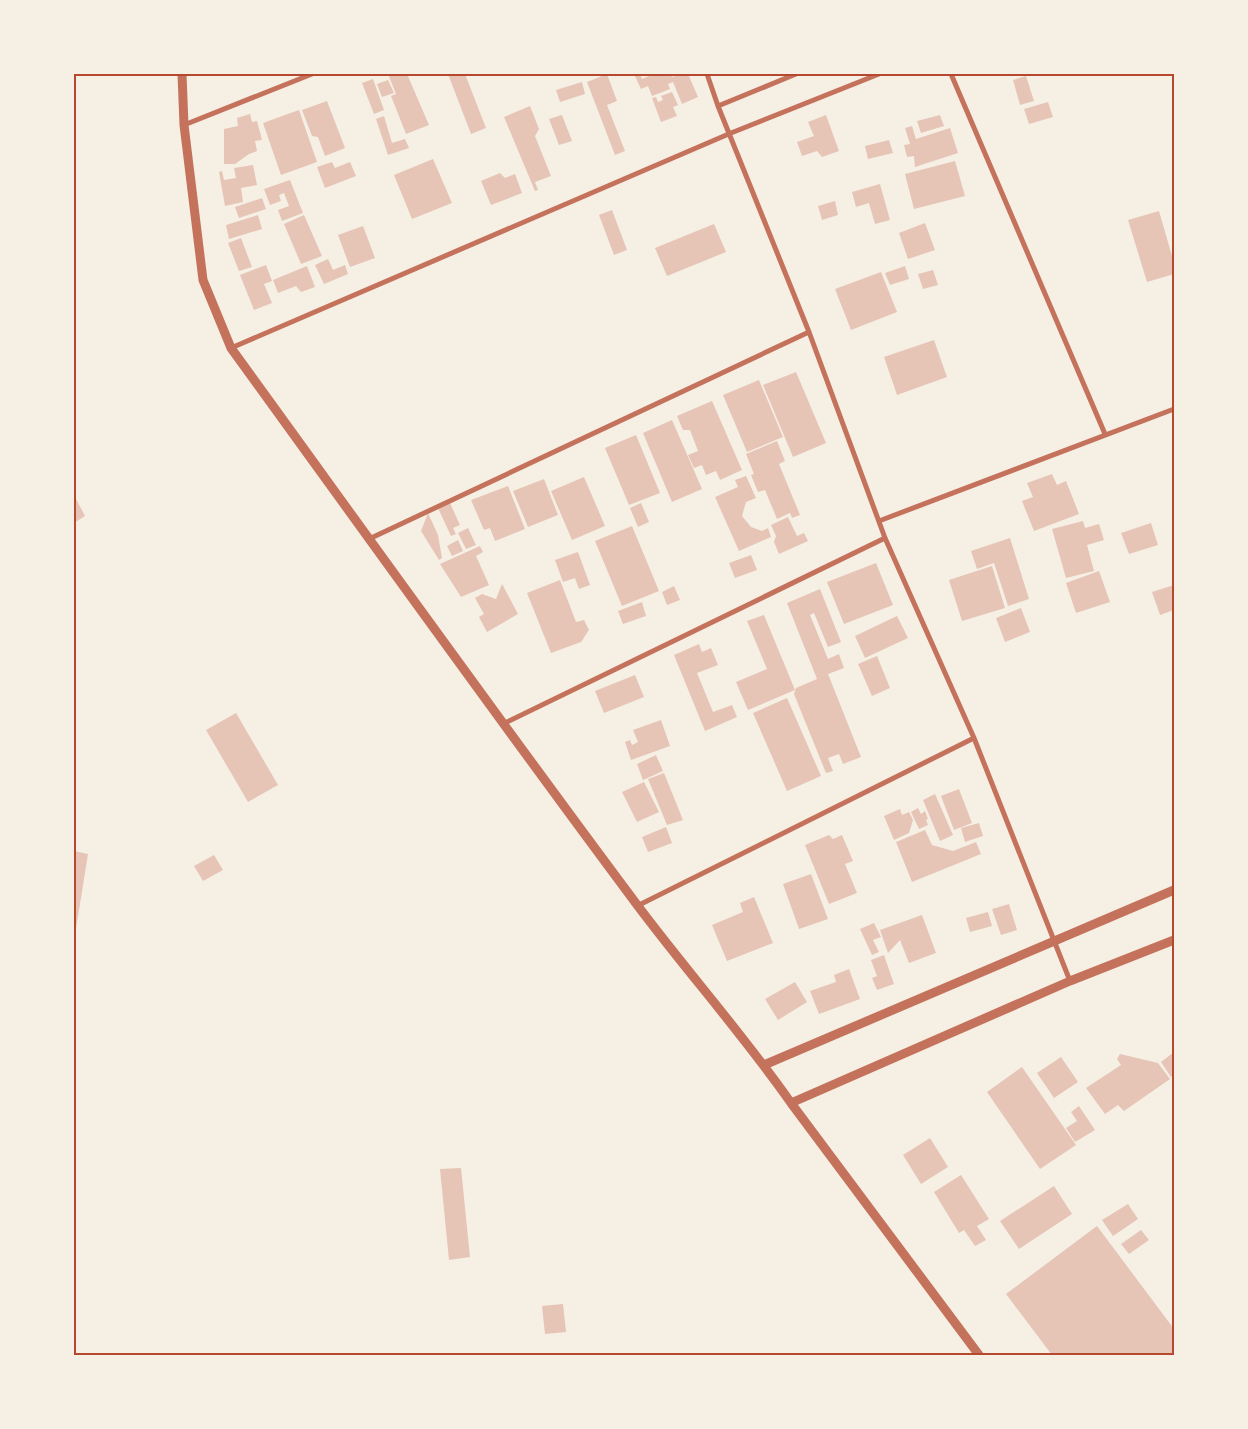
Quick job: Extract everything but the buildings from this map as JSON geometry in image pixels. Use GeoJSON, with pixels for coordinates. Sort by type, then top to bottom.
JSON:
{"type":"FeatureCollection","features":[{"type":"Feature","properties":{"kind":"street"},"geometry":{"type":"LineString","coordinates":[[182,74],[184,125],[203,280],[231,348],[502,724],[637,906],[764,1065],[979,1355]]}},
{"type":"Feature","properties":{"kind":"street"},"geometry":{"type":"LineString","coordinates":[[184,125],[312,74]]}},
{"type":"Feature","properties":{"kind":"street"},"geometry":{"type":"LineString","coordinates":[[707,74],[718,106],[731,133],[809,332],[885,538],[974,738],[1070,981]]}},
{"type":"Feature","properties":{"kind":"street"},"geometry":{"type":"LineString","coordinates":[[718,106],[796,74]]}},
{"type":"Feature","properties":{"kind":"street"},"geometry":{"type":"LineString","coordinates":[[231,348],[731,133],[879,74]]}},
{"type":"Feature","properties":{"kind":"street"},"geometry":{"type":"LineString","coordinates":[[951,74],[1105,434]]}},
{"type":"Feature","properties":{"kind":"street"},"geometry":{"type":"LineString","coordinates":[[369,539],[809,332]]}},
{"type":"Feature","properties":{"kind":"street"},"geometry":{"type":"LineString","coordinates":[[879,521],[1174,409]]}},
{"type":"Feature","properties":{"kind":"street"},"geometry":{"type":"LineString","coordinates":[[502,724],[885,538]]}},
{"type":"Feature","properties":{"kind":"street"},"geometry":{"type":"LineString","coordinates":[[637,906],[974,738]]}},
{"type":"Feature","properties":{"kind":"street"},"geometry":{"type":"LineString","coordinates":[[764,1065],[1053,940],[1174,890]]}},
{"type":"Feature","properties":{"kind":"street"},"geometry":{"type":"LineString","coordinates":[[791,1103],[1070,981],[1174,940]]}}]}
